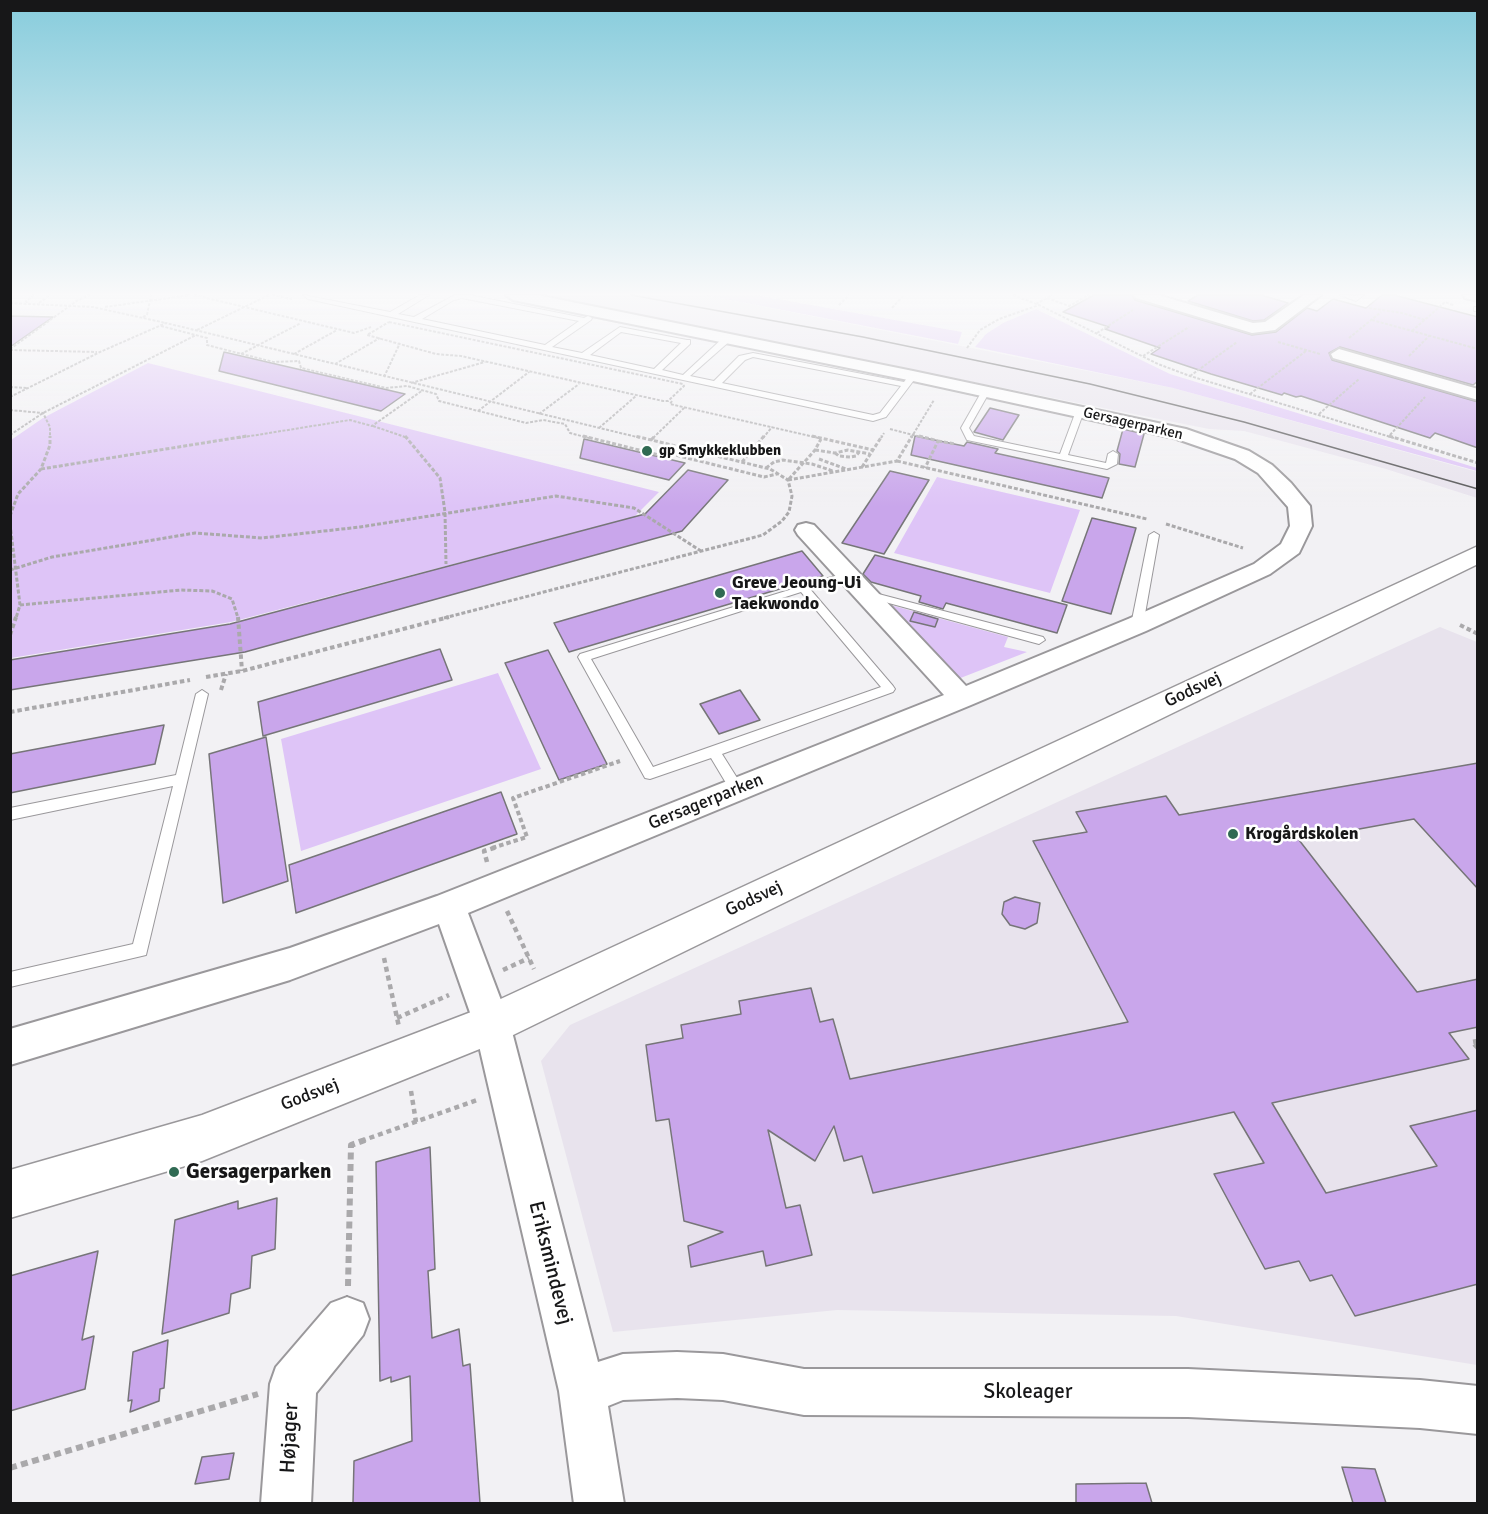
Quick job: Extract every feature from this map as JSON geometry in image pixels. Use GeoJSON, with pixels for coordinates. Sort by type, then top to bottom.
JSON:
{"type":"FeatureCollection","features":[{"type":"Feature","properties":{"kind":"street","name":"Gersagerparken"},"geometry":{"type":"LineString","coordinates":[[10,1047],[290,964],[449,906],[1137,625],[1262,569],[1291,548],[1301,526],[1299,506],[1284,487],[1265,469],[1242,455],[1179,433],[986,391],[910,380],[848,366]]}},
{"type":"Feature","properties":{"kind":"street"},"geometry":{"type":"LineString","coordinates":[[1372,367],[1393,370],[1478,395]]}},
{"type":"Feature","properties":{"kind":"street"},"geometry":{"type":"LineString","coordinates":[[806,530],[962,698]]}},
{"type":"Feature","properties":{"kind":"street","name":"Godsvej"},"geometry":{"type":"LineString","coordinates":[[10,1194],[202,1138],[492,1024],[1478,554]]}},
{"type":"Feature","properties":{"kind":"street"},"geometry":{"type":"LineString","coordinates":[[449,906],[492,1024]]}},
{"type":"Feature","properties":{"kind":"street","name":"Eriksmindevej"},"geometry":{"type":"LineString","coordinates":[[492,1024],[582,1391],[599,1503]]}},
{"type":"Feature","properties":{"kind":"street","name":"Højager"},"geometry":{"type":"LineString","coordinates":[[286,1503],[293,1384],[347,1319]]}},
{"type":"Feature","properties":{"kind":"street","name":"Skoleager"},"geometry":{"type":"LineString","coordinates":[[582,1391],[623,1377],[677,1375],[723,1377],[804,1392],[1188,1393],[1420,1404],[1478,1410]]}},
{"type":"Feature","properties":{"kind":"lane"},"geometry":{"type":"LineString","coordinates":[[630,366],[656,371],[687,382],[716,384],[873,418],[883,415],[910,380],[820,366]]}},
{"type":"Feature","properties":{"kind":"lane"},"geometry":{"type":"LineString","coordinates":[[656,371],[662,366]]}},
{"type":"Feature","properties":{"kind":"lane"},"geometry":{"type":"LineString","coordinates":[[687,382],[702,366]]}},
{"type":"Feature","properties":{"kind":"lane"},"geometry":{"type":"LineString","coordinates":[[716,384],[734,366]]}},
{"type":"Feature","properties":{"kind":"lane"},"geometry":{"type":"LineString","coordinates":[[986,391],[965,429],[970,438],[1107,466],[1112,464],[1113,454]]}},
{"type":"Feature","properties":{"kind":"lane"},"geometry":{"type":"LineString","coordinates":[[1063,457],[1080,411]]}},
{"type":"Feature","properties":{"kind":"lane"},"geometry":{"type":"LineString","coordinates":[[1137,625],[1154,535]]}},
{"type":"Feature","properties":{"kind":"lane"},"geometry":{"type":"LineString","coordinates":[[803,588],[889,689],[650,774],[584,657],[803,588],[848,574]]}},
{"type":"Feature","properties":{"kind":"lane"},"geometry":{"type":"LineString","coordinates":[[867,594],[1039,640]]}},
{"type":"Feature","properties":{"kind":"lane"},"geometry":{"type":"LineString","coordinates":[[10,980],[140,950],[202,694]]}},
{"type":"Feature","properties":{"kind":"lane"},"geometry":{"type":"LineString","coordinates":[[714,752],[737,789]]}},
{"type":"Feature","properties":{"kind":"lane"},"geometry":{"type":"LineString","coordinates":[[10,814],[182,778]]}},
{"type":"Feature","properties":{"kind":"path"},"geometry":{"type":"LineString","coordinates":[[10,397],[73,366]]}},
{"type":"Feature","properties":{"kind":"path"},"geometry":{"type":"LineString","coordinates":[[10,435],[43,413],[134,366]]}},
{"type":"Feature","properties":{"kind":"path"},"geometry":{"type":"LineString","coordinates":[[300,366],[301,368],[386,388],[407,386],[488,402],[766,468],[788,480],[897,461],[1154,521]]}},
{"type":"Feature","properties":{"kind":"path"},"geometry":{"type":"LineString","coordinates":[[337,366],[410,384],[436,394],[439,401],[477,411],[526,423],[543,420],[565,424],[570,434],[659,455],[671,454],[764,477],[778,474]]}},
{"type":"Feature","properties":{"kind":"path"},"geometry":{"type":"LineString","coordinates":[[384,377],[389,366]]}},
{"type":"Feature","properties":{"kind":"path"},"geometry":{"type":"LineString","coordinates":[[410,384],[473,366]]}},
{"type":"Feature","properties":{"kind":"path"},"geometry":{"type":"LineString","coordinates":[[1166,366],[1190,376],[1478,463]]}},
{"type":"Feature","properties":{"kind":"path"},"geometry":{"type":"LineString","coordinates":[[1190,376],[1204,366]]}},
{"type":"Feature","properties":{"kind":"path"},"geometry":{"type":"LineString","coordinates":[[1250,394],[1286,366]]}},
{"type":"Feature","properties":{"kind":"path"},"geometry":{"type":"LineString","coordinates":[[1367,366],[1372,367]]}},
{"type":"Feature","properties":{"kind":"path"},"geometry":{"type":"LineString","coordinates":[[1393,370],[1398,366]]}},
{"type":"Feature","properties":{"kind":"path"},"geometry":{"type":"LineString","coordinates":[[1319,414],[1372,367]]}},
{"type":"Feature","properties":{"kind":"path"},"geometry":{"type":"LineString","coordinates":[[477,411],[530,372]]}},
{"type":"Feature","properties":{"kind":"path"},"geometry":{"type":"LineString","coordinates":[[687,382],[669,403],[873,450]]}},
{"type":"Feature","properties":{"kind":"path"},"geometry":{"type":"LineString","coordinates":[[539,414],[579,383]]}},
{"type":"Feature","properties":{"kind":"path"},"geometry":{"type":"LineString","coordinates":[[1390,435],[1438,384]]}},
{"type":"Feature","properties":{"kind":"path"},"geometry":{"type":"LineString","coordinates":[[10,387],[29,388]]}},
{"type":"Feature","properties":{"kind":"path"},"geometry":{"type":"LineString","coordinates":[[372,426],[425,389]]}},
{"type":"Feature","properties":{"kind":"path"},"geometry":{"type":"LineString","coordinates":[[598,428],[636,396]]}},
{"type":"Feature","properties":{"kind":"path"},"geometry":{"type":"LineString","coordinates":[[897,461],[936,396]]}},
{"type":"Feature","properties":{"kind":"path"},"geometry":{"type":"LineString","coordinates":[[651,441],[685,407]]}},
{"type":"Feature","properties":{"kind":"path"},"geometry":{"type":"LineString","coordinates":[[10,410],[43,413]]}},
{"type":"Feature","properties":{"kind":"path"},"geometry":{"type":"LineString","coordinates":[[10,516],[18,494],[41,469],[50,445],[50,427],[43,413]]}},
{"type":"Feature","properties":{"kind":"path"},"geometry":{"type":"LineString","coordinates":[[41,469],[350,420],[407,437],[440,478],[446,512],[446,564]]}},
{"type":"Feature","properties":{"kind":"path"},"geometry":{"type":"LineString","coordinates":[[742,462],[772,427]]}},
{"type":"Feature","properties":{"kind":"path"},"geometry":{"type":"LineString","coordinates":[[862,467],[886,429],[940,442],[925,468]]}},
{"type":"Feature","properties":{"kind":"path"},"geometry":{"type":"LineString","coordinates":[[788,480],[815,450],[821,439]]}},
{"type":"Feature","properties":{"kind":"path"},"geometry":{"type":"LineString","coordinates":[[671,454],[679,447]]}},
{"type":"Feature","properties":{"kind":"path"},"geometry":{"type":"LineString","coordinates":[[815,450],[836,453],[843,449],[870,454]]}},
{"type":"Feature","properties":{"kind":"path"},"geometry":{"type":"LineString","coordinates":[[815,465],[825,452]]}},
{"type":"Feature","properties":{"kind":"path"},"geometry":{"type":"LineString","coordinates":[[836,453],[839,456],[853,457],[859,452]]}},
{"type":"Feature","properties":{"kind":"path"},"geometry":{"type":"LineString","coordinates":[[834,463],[839,456]]}},
{"type":"Feature","properties":{"kind":"path"},"geometry":{"type":"LineString","coordinates":[[819,459],[847,470]]}},
{"type":"Feature","properties":{"kind":"path"},"geometry":{"type":"LineString","coordinates":[[766,468],[774,462],[783,460],[815,465],[834,472]]}},
{"type":"Feature","properties":{"kind":"path"},"geometry":{"type":"LineString","coordinates":[[203,678],[242,671],[763,535],[782,521],[789,512],[792,496],[788,480]]}},
{"type":"Feature","properties":{"kind":"path"},"geometry":{"type":"LineString","coordinates":[[13,570],[52,557],[195,533],[262,538],[360,527],[556,496],[634,508],[701,552]]}},
{"type":"Feature","properties":{"kind":"path"},"geometry":{"type":"LineString","coordinates":[[10,524],[13,570],[20,605],[10,635]]}},
{"type":"Feature","properties":{"kind":"path"},"geometry":{"type":"LineString","coordinates":[[1166,524],[1243,548]]}},
{"type":"Feature","properties":{"kind":"path"},"geometry":{"type":"LineString","coordinates":[[20,605],[181,590],[212,591],[232,600],[238,613],[242,671]]}},
{"type":"Feature","properties":{"kind":"path"},"geometry":{"type":"LineString","coordinates":[[1460,625],[1478,634]]}},
{"type":"Feature","properties":{"kind":"path"},"geometry":{"type":"LineString","coordinates":[[10,712],[192,680]]}},
{"type":"Feature","properties":{"kind":"path"},"geometry":{"type":"LineString","coordinates":[[1478,1041],[1472,1042],[1478,1048]]}},
{"type":"Feature","properties":{"kind":"path"},"geometry":{"type":"LineString","coordinates":[[347,1319],[351,1145],[508,1089]]}},
{"type":"Feature","properties":{"kind":"path"},"geometry":{"type":"LineString","coordinates":[[10,1468],[293,1384]]}},
{"type":"Feature","properties":{"kind":"shaded area"},"geometry":{"type":"Polygon","coordinates":[[[143,366],[159,366],[659,492],[634,517],[231,622],[11,658],[11,440],[43,418],[143,366]]]}},
{"type":"Feature","properties":{"kind":"shaded area"},"geometry":{"type":"Polygon","coordinates":[[[891,366],[1061,366],[1173,388],[1477,472],[1477,498],[1386,469],[1244,431],[1209,429],[891,366]]]}},
{"type":"Feature","properties":{"kind":"shaded area"},"geometry":{"type":"Polygon","coordinates":[[[1065,366],[1153,366],[1170,374],[1477,468],[1477,471],[1173,388],[1065,366]]]}},
{"type":"Feature","properties":{"kind":"shaded area"},"geometry":{"type":"Polygon","coordinates":[[[937,477],[1080,510],[1050,593],[894,553],[937,477]]]}},
{"type":"Feature","properties":{"kind":"shaded area"},"geometry":{"type":"Polygon","coordinates":[[[883,603],[1008,637],[1004,647],[1027,652],[958,679],[883,603]]]}},
{"type":"Feature","properties":{"kind":"shaded area","name":"Krogårdskolen"},"geometry":{"type":"Polygon","coordinates":[[[1440,627],[1477,642],[1477,1365],[1176,1316],[837,1310],[613,1332],[541,1061],[570,1025],[1440,627]]]}},
{"type":"Feature","properties":{"kind":"shaded area"},"geometry":{"type":"Polygon","coordinates":[[[498,673],[541,769],[301,851],[281,739],[498,673]]]}},
{"type":"Feature","properties":{"kind":"building"},"geometry":{"type":"Polygon","coordinates":[[[220,366],[283,366],[405,394],[381,411],[219,371],[220,366]]]}},
{"type":"Feature","properties":{"kind":"building"},"geometry":{"type":"Polygon","coordinates":[[[1186,366],[1352,366],[1478,402],[1478,448],[1435,433],[1430,438],[1301,396],[1296,397],[1284,393],[1282,395],[1186,366]]]}},
{"type":"Feature","properties":{"kind":"building"},"geometry":{"type":"Polygon","coordinates":[[[1405,366],[1478,366],[1478,381],[1473,385],[1405,366]]]}},
{"type":"Feature","properties":{"kind":"building"},"geometry":{"type":"Polygon","coordinates":[[[990,408],[1019,415],[1003,440],[974,432],[990,408]]]}},
{"type":"Feature","properties":{"kind":"building"},"geometry":{"type":"Polygon","coordinates":[[[1123,429],[1144,434],[1135,467],[1119,464],[1120,454],[1117,451],[1123,429]]]}},
{"type":"Feature","properties":{"kind":"building"},"geometry":{"type":"Polygon","coordinates":[[[915,436],[964,446],[967,442],[998,449],[995,453],[1109,478],[1102,498],[911,455],[915,436]]]}},
{"type":"Feature","properties":{"kind":"building"},"geometry":{"type":"Polygon","coordinates":[[[584,439],[685,463],[669,480],[580,458],[584,439]]]}},
{"type":"Feature","properties":{"kind":"building"},"geometry":{"type":"Polygon","coordinates":[[[688,470],[728,480],[682,531],[245,652],[10,690],[10,660],[230,624],[645,514],[688,470]]]}},
{"type":"Feature","properties":{"kind":"building"},"geometry":{"type":"Polygon","coordinates":[[[890,471],[929,480],[884,554],[842,543],[890,471]]]}},
{"type":"Feature","properties":{"kind":"building"},"geometry":{"type":"Polygon","coordinates":[[[1092,518],[1136,528],[1111,614],[1062,601],[1092,518]]]}},
{"type":"Feature","properties":{"kind":"building"},"geometry":{"type":"Polygon","coordinates":[[[802,551],[823,576],[569,652],[554,623],[802,551]]]}},
{"type":"Feature","properties":{"kind":"building"},"geometry":{"type":"Polygon","coordinates":[[[875,555],[1067,605],[1057,633],[946,603],[943,609],[919,602],[921,596],[871,582],[863,574],[875,555]]]}},
{"type":"Feature","properties":{"kind":"building"},"geometry":{"type":"Polygon","coordinates":[[[914,612],[938,619],[935,627],[910,621],[914,612]]]}},
{"type":"Feature","properties":{"kind":"building"},"geometry":{"type":"Polygon","coordinates":[[[440,649],[452,680],[263,736],[258,702],[440,649]]]}},
{"type":"Feature","properties":{"kind":"building"},"geometry":{"type":"Polygon","coordinates":[[[548,650],[607,764],[559,780],[505,663],[548,650]]]}},
{"type":"Feature","properties":{"kind":"building"},"geometry":{"type":"Polygon","coordinates":[[[740,690],[760,720],[719,734],[700,704],[740,690]]]}},
{"type":"Feature","properties":{"kind":"building"},"geometry":{"type":"Polygon","coordinates":[[[164,725],[155,764],[10,793],[10,754],[164,725]]]}},
{"type":"Feature","properties":{"kind":"building"},"geometry":{"type":"Polygon","coordinates":[[[266,737],[288,881],[223,903],[209,754],[266,737]]]}},
{"type":"Feature","properties":{"kind":"building"},"geometry":{"type":"Polygon","coordinates":[[[1478,763],[1478,889],[1414,819],[1299,840],[1417,992],[1478,979],[1478,1027],[1449,1033],[1469,1059],[1272,1103],[1326,1193],[1437,1166],[1410,1126],[1478,1110],[1478,1284],[1355,1316],[1332,1275],[1310,1281],[1299,1261],[1265,1269],[1214,1174],[1264,1163],[1234,1112],[873,1193],[862,1156],[844,1161],[834,1126],[815,1161],[768,1130],[786,1208],[800,1205],[812,1255],[766,1266],[763,1251],[691,1267],[688,1246],[723,1232],[684,1221],[669,1119],[656,1121],[646,1045],[683,1038],[681,1025],[741,1014],[739,1001],[811,988],[820,1022],[833,1019],[850,1079],[1128,1022],[1033,841],[1087,832],[1076,812],[1166,796],[1179,815],[1478,763]]]}},
{"type":"Feature","properties":{"kind":"building"},"geometry":{"type":"Polygon","coordinates":[[[501,792],[517,834],[296,913],[289,865],[501,792]]]}},
{"type":"Feature","properties":{"kind":"building"},"geometry":{"type":"Polygon","coordinates":[[[1015,897],[1040,903],[1037,923],[1025,929],[1010,925],[1002,914],[1004,902],[1015,897]]]}},
{"type":"Feature","properties":{"kind":"building"},"geometry":{"type":"Polygon","coordinates":[[[430,1147],[435,1269],[428,1271],[432,1338],[459,1329],[463,1366],[470,1364],[480,1503],[353,1503],[354,1461],[412,1441],[410,1376],[391,1382],[391,1377],[380,1381],[376,1162],[430,1147]]]}},
{"type":"Feature","properties":{"kind":"building"},"geometry":{"type":"Polygon","coordinates":[[[277,1198],[275,1249],[252,1256],[250,1288],[231,1294],[229,1313],[162,1334],[175,1220],[238,1201],[238,1209],[277,1198]]]}},
{"type":"Feature","properties":{"kind":"building"},"geometry":{"type":"Polygon","coordinates":[[[98,1251],[82,1340],[94,1336],[85,1389],[10,1411],[10,1276],[98,1251]]]}},
{"type":"Feature","properties":{"kind":"building"},"geometry":{"type":"Polygon","coordinates":[[[168,1340],[164,1388],[160,1389],[159,1401],[130,1412],[132,1400],[128,1401],[133,1352],[168,1340]]]}},
{"type":"Feature","properties":{"kind":"building"},"geometry":{"type":"Polygon","coordinates":[[[234,1453],[229,1479],[195,1484],[202,1457],[234,1453]]]}},
{"type":"Feature","properties":{"kind":"building"},"geometry":{"type":"Polygon","coordinates":[[[1342,1467],[1375,1469],[1386,1503],[1353,1503],[1342,1467]]]}},
{"type":"Feature","properties":{"kind":"building"},"geometry":{"type":"Polygon","coordinates":[[[1146,1483],[1152,1503],[1076,1503],[1076,1484],[1146,1483]]]}},
{"type":"Feature","properties":{"kind":"tram line"},"geometry":{"type":"LineString","coordinates":[[1001,366],[1090,384],[1244,422],[1478,489]]}},
{"type":"Feature","properties":{"kind":"place","name":"gp Smykkeklubben"},"geometry":{"type":"Point","coordinates":[647,451]}},
{"type":"Feature","properties":{"kind":"place","name":"Greve Jeoung-Ui Taekwondo"},"geometry":{"type":"Point","coordinates":[720,593]}},
{"type":"Feature","properties":{"kind":"place","name":"Krogårdskolen"},"geometry":{"type":"Point","coordinates":[1233,834]}},
{"type":"Feature","properties":{"kind":"place","name":"Gersagerparken"},"geometry":{"type":"Point","coordinates":[174,1172]}}]}
